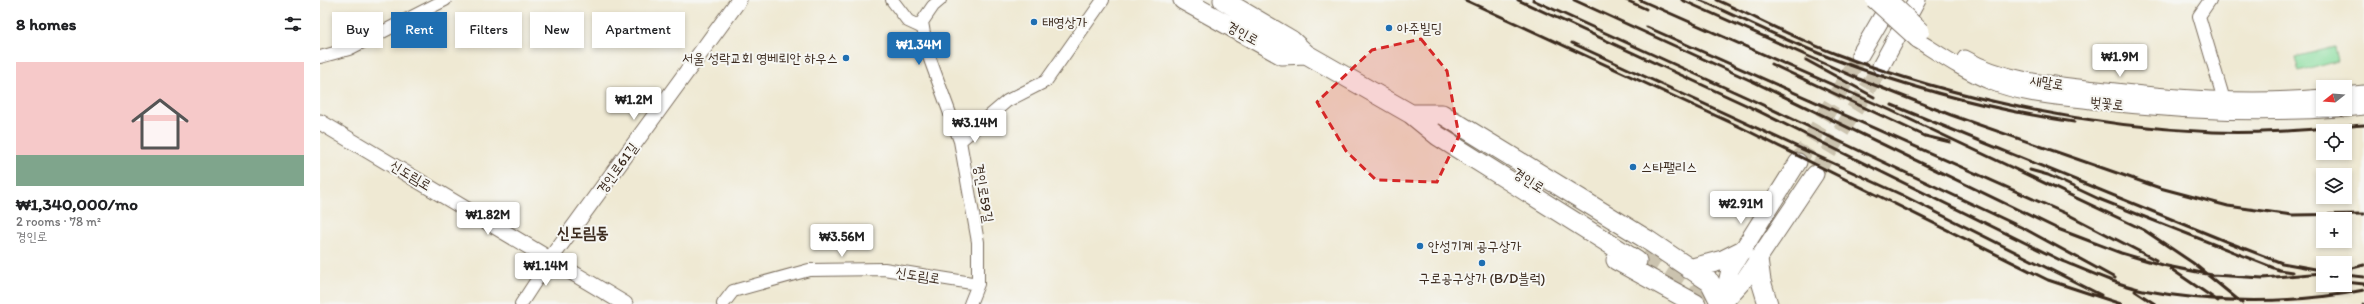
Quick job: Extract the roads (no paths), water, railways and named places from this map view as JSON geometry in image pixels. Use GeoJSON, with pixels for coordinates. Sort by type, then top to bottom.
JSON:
{"type":"FeatureCollection","features":[{"type":"Feature","properties":{"kind":"main road","name":"경인로"},"geometry":{"type":"LineString","coordinates":[[1183,0],[1282,55],[1306,54]]}},
{"type":"Feature","properties":{"kind":"main road","name":"경인로"},"geometry":{"type":"LineString","coordinates":[[1223,0],[1291,40],[1306,54],[1411,114],[1445,127],[1640,257]]}},
{"type":"Feature","properties":{"kind":"main road"},"geometry":{"type":"LineString","coordinates":[[1860,55],[1891,0]]}},
{"type":"Feature","properties":{"kind":"main road"},"geometry":{"type":"LineString","coordinates":[[1881,66],[1917,0]]}},
{"type":"Feature","properties":{"kind":"main road"},"geometry":{"type":"LineString","coordinates":[[1411,114],[1442,114],[1485,142],[1646,239],[1710,282],[1722,304]]}},
{"type":"Feature","properties":{"kind":"main road"},"geometry":{"type":"LineString","coordinates":[[1411,114],[1435,143],[1504,192],[1643,276],[1675,298],[1696,304]]}},
{"type":"Feature","properties":{"kind":"main road"},"geometry":{"type":"LineString","coordinates":[[1768,304],[1751,254],[1798,162]]}},
{"type":"Feature","properties":{"kind":"main road"},"geometry":{"type":"LineString","coordinates":[[1722,304],[1730,270],[1751,254],[1814,174]]}},
{"type":"Feature","properties":{"kind":"main road"},"geometry":{"type":"LineString","coordinates":[[1689,268],[1751,254]]}},
{"type":"Feature","properties":{"kind":"street"},"geometry":{"type":"LineString","coordinates":[[320,57],[349,49],[445,0]]}},
{"type":"Feature","properties":{"kind":"street","name":"경인로61길"},"geometry":{"type":"LineString","coordinates":[[550,258],[739,0]]}},
{"type":"Feature","properties":{"kind":"street"},"geometry":{"type":"LineString","coordinates":[[892,0],[908,21],[923,28]]}},
{"type":"Feature","properties":{"kind":"street"},"geometry":{"type":"LineString","coordinates":[[940,0],[933,6],[922,22],[927,51],[960,141],[1007,101],[1046,81],[1087,25],[1103,0]]}},
{"type":"Feature","properties":{"kind":"street","name":"벚꽃로"},"geometry":{"type":"LineString","coordinates":[[1873,0],[1895,21],[1920,35],[1953,63],[1991,82],[2024,92],[2116,104],[2203,112],[2276,112],[2316,110]]}},
{"type":"Feature","properties":{"kind":"street","name":"새말로"},"geometry":{"type":"LineString","coordinates":[[1891,0],[1920,35],[1967,60],[2017,78],[2126,93],[2224,100],[2316,97]]}},
{"type":"Feature","properties":{"kind":"street"},"geometry":{"type":"LineString","coordinates":[[2210,0],[2199,16],[2224,100]]}},
{"type":"Feature","properties":{"kind":"street"},"geometry":{"type":"LineString","coordinates":[[2352,94],[2364,93]]}},
{"type":"Feature","properties":{"kind":"street"},"geometry":{"type":"LineString","coordinates":[[2352,108],[2364,107]]}},
{"type":"Feature","properties":{"kind":"street","name":"신도림로"},"geometry":{"type":"LineString","coordinates":[[320,122],[625,304]]}},
{"type":"Feature","properties":{"kind":"street","name":"경인로59길"},"geometry":{"type":"LineString","coordinates":[[960,141],[978,242],[978,284],[970,304]]}},
{"type":"Feature","properties":{"kind":"street"},"geometry":{"type":"LineString","coordinates":[[521,304],[550,258]]}},
{"type":"Feature","properties":{"kind":"street","name":"신도림로"},"geometry":{"type":"LineString","coordinates":[[723,304],[733,291],[810,270],[884,269],[978,284]]}},
{"type":"Feature","properties":{"kind":"tunnel"},"geometry":{"type":"LineString","coordinates":[[1798,162],[1860,55]]}},
{"type":"Feature","properties":{"kind":"tunnel"},"geometry":{"type":"LineString","coordinates":[[1815,174],[1881,66]]}},
{"type":"Feature","properties":{"kind":"tunnel"},"geometry":{"type":"LineString","coordinates":[[1644,253],[1725,302]]}},
{"type":"Feature","properties":{"kind":"railway"},"geometry":{"type":"LineString","coordinates":[[1465,0],[1738,126],[2048,280],[2121,304]]}},
{"type":"Feature","properties":{"kind":"railway"},"geometry":{"type":"LineString","coordinates":[[1518,0],[1746,105],[2060,260],[2112,281],[2143,290],[2170,295],[2225,300],[2282,300],[2310,298],[2364,290]]}},
{"type":"Feature","properties":{"kind":"railway"},"geometry":{"type":"LineString","coordinates":[[1533,0],[1748,98],[2025,229],[2115,278]]}},
{"type":"Feature","properties":{"kind":"railway"},"geometry":{"type":"LineString","coordinates":[[1574,0],[1756,83],[2058,229],[2121,253],[2162,265],[2212,275],[2263,278],[2316,274]]}},
{"type":"Feature","properties":{"kind":"railway"},"geometry":{"type":"LineString","coordinates":[[1626,0],[1646,9]]}},
{"type":"Feature","properties":{"kind":"railway"},"geometry":{"type":"LineString","coordinates":[[1640,0],[1890,110],[2144,230],[2193,263],[2242,303]]}},
{"type":"Feature","properties":{"kind":"railway"},"geometry":{"type":"LineString","coordinates":[[1682,0],[1859,79],[1951,115],[2160,188],[2228,206],[2292,215],[2364,214]]}},
{"type":"Feature","properties":{"kind":"railway"},"geometry":{"type":"LineString","coordinates":[[1700,0],[1819,53],[1895,80],[1983,105],[2074,122]]}},
{"type":"Feature","properties":{"kind":"railway"},"geometry":{"type":"LineString","coordinates":[[1717,0],[1821,48],[1881,70],[1975,97],[2022,108],[2117,124],[2213,132],[2270,132],[2364,125]]}},
{"type":"Feature","properties":{"kind":"railway"},"geometry":{"type":"LineString","coordinates":[[1647,27],[2069,215],[2156,260]]}},
{"type":"Feature","properties":{"kind":"railway"},"geometry":{"type":"LineString","coordinates":[[1572,43],[1900,194],[2101,295]]}},
{"type":"Feature","properties":{"kind":"railway"},"geometry":{"type":"LineString","coordinates":[[1806,60],[1874,97]]}},
{"type":"Feature","properties":{"kind":"railway"},"geometry":{"type":"LineString","coordinates":[[1771,64],[1925,136],[1950,142]]}},
{"type":"Feature","properties":{"kind":"railway"},"geometry":{"type":"LineString","coordinates":[[1892,105],[2225,241],[2282,263],[2316,269]]}},
{"type":"Feature","properties":{"kind":"railway"},"geometry":{"type":"LineString","coordinates":[[2030,170],[2048,175],[2099,199],[2279,270],[2292,272]]}},
{"type":"Feature","properties":{"kind":"railway"},"geometry":{"type":"LineString","coordinates":[[2352,268],[2364,265]]}},
{"type":"Feature","properties":{"kind":"railway"},"geometry":{"type":"LineString","coordinates":[[2171,269],[2218,301]]}},
{"type":"Feature","properties":{"kind":"railway"},"geometry":{"type":"LineString","coordinates":[[2352,276],[2364,277]]}},
{"type":"Feature","properties":{"kind":"railway"},"geometry":{"type":"LineString","coordinates":[[2352,283],[2364,284]]}},
{"type":"Feature","properties":{"kind":"railway"},"geometry":{"type":"LineString","coordinates":[[2135,291],[2155,304]]}},
{"type":"Feature","properties":{"kind":"place","name":"태영상가"},"geometry":{"type":"Point","coordinates":[1034,22]}},
{"type":"Feature","properties":{"kind":"place","name":"아주빌딩"},"geometry":{"type":"Point","coordinates":[1389,28]}},
{"type":"Feature","properties":{"kind":"place","name":"서울 성락교회 영베뢰안 하우스"},"geometry":{"type":"Point","coordinates":[846,58]}},
{"type":"Feature","properties":{"kind":"place","name":"스타팰리스"},"geometry":{"type":"Point","coordinates":[1633,167]}},
{"type":"Feature","properties":{"kind":"place","name":"안성기계 공구상가"},"geometry":{"type":"Point","coordinates":[1420,246]}},
{"type":"Feature","properties":{"kind":"place","name":"구로공구상가 (B/D블럭)"},"geometry":{"type":"Point","coordinates":[1482,263]}},
{"type":"Feature","properties":{"kind":"district","name":"신도림동"},"geometry":{"type":"Point","coordinates":[583,232]}}]}
